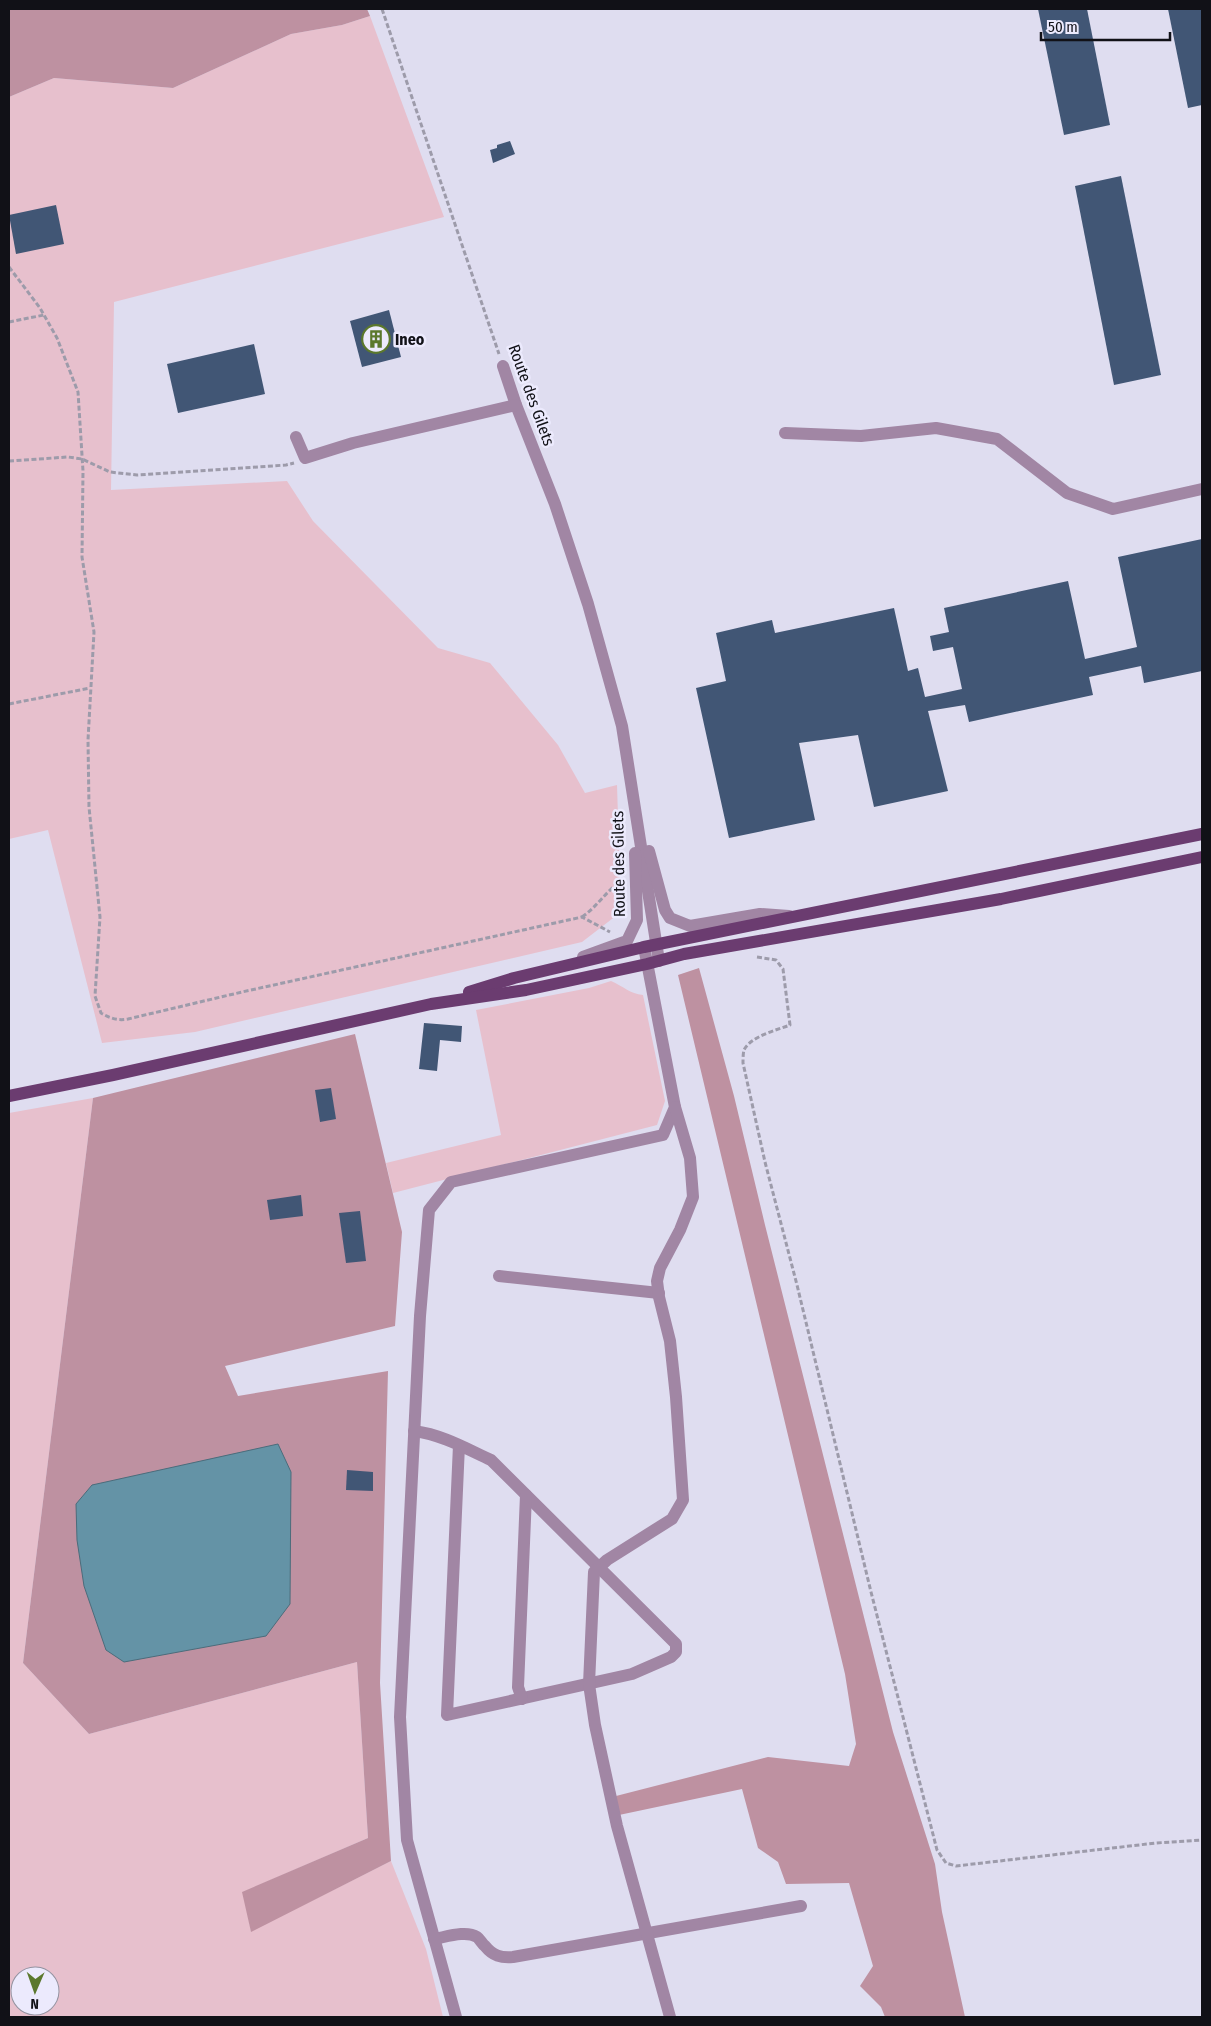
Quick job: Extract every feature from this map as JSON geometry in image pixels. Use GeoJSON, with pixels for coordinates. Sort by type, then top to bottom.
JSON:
{"type":"FeatureCollection","features":[{"type":"Feature","properties":{"kind":"main road"},"geometry":{"type":"LineString","coordinates":[[430,1004],[514,978],[650,946],[1202,834]]}},
{"type":"Feature","properties":{"kind":"main road"},"geometry":{"type":"LineString","coordinates":[[9,1096],[113,1075],[430,1004],[526,990],[684,954],[1001,899],[1202,857]]}},
{"type":"Feature","properties":{"kind":"street","name":"Route des Gilets"},"geometry":{"type":"LineString","coordinates":[[503,366],[516,405],[555,504],[588,604],[622,726],[633,798],[650,946],[675,1107],[690,1158],[694,1197],[680,1230],[660,1268],[657,1282],[670,1341],[683,1500],[672,1519],[599,1567]]}},
{"type":"Feature","properties":{"kind":"street"},"geometry":{"type":"LineString","coordinates":[[296,437],[305,458],[353,443],[516,405]]}},
{"type":"Feature","properties":{"kind":"street"},"geometry":{"type":"LineString","coordinates":[[785,433],[861,436],[936,428],[997,439],[1067,493],[1113,509],[1202,489]]}},
{"type":"Feature","properties":{"kind":"street","name":"Route des Gilets"},"geometry":{"type":"LineString","coordinates":[[554,968],[627,941],[637,920],[633,798]]}},
{"type":"Feature","properties":{"kind":"street","name":"Route des Gilets"},"geometry":{"type":"LineString","coordinates":[[633,798],[665,910],[670,918],[690,926],[760,914],[798,916]]}},
{"type":"Feature","properties":{"kind":"street"},"geometry":{"type":"LineString","coordinates":[[456,2017],[407,1840],[400,1717],[420,1316],[429,1210],[451,1182],[663,1135],[675,1107]]}},
{"type":"Feature","properties":{"kind":"street"},"geometry":{"type":"LineString","coordinates":[[498,1276],[658,1293]]}},
{"type":"Feature","properties":{"kind":"street"},"geometry":{"type":"LineString","coordinates":[[414,1431],[434,1434],[459,1445],[492,1460],[676,1644],[676,1652],[671,1657],[632,1674],[447,1715],[459,1445]]}},
{"type":"Feature","properties":{"kind":"street"},"geometry":{"type":"LineString","coordinates":[[522,1699],[518,1687],[526,1495]]}},
{"type":"Feature","properties":{"kind":"street"},"geometry":{"type":"LineString","coordinates":[[599,1567],[594,1572],[589,1684],[595,1725],[617,1826],[670,2017]]}},
{"type":"Feature","properties":{"kind":"street"},"geometry":{"type":"LineString","coordinates":[[434,1939],[471,1935],[478,1938],[492,1954],[501,1958],[801,1906]]}},
{"type":"Feature","properties":{"kind":"path","name":"Route des Gilets"},"geometry":{"type":"LineString","coordinates":[[382,9],[503,366]]}},
{"type":"Feature","properties":{"kind":"path"},"geometry":{"type":"LineString","coordinates":[[9,267],[44,315],[57,338],[78,392],[82,459],[82,557],[94,632],[90,688],[89,807],[100,917],[95,996],[101,1013],[110,1018],[128,1019],[582,917],[594,909],[613,886],[636,874]]}},
{"type":"Feature","properties":{"kind":"path"},"geometry":{"type":"LineString","coordinates":[[9,322],[44,315]]}},
{"type":"Feature","properties":{"kind":"path"},"geometry":{"type":"LineString","coordinates":[[9,461],[68,457],[82,459],[110,472],[137,475],[286,466],[305,458]]}},
{"type":"Feature","properties":{"kind":"path"},"geometry":{"type":"LineString","coordinates":[[9,704],[90,688]]}},
{"type":"Feature","properties":{"kind":"path"},"geometry":{"type":"LineString","coordinates":[[582,917],[611,933],[618,944]]}},
{"type":"Feature","properties":{"kind":"path"},"geometry":{"type":"LineString","coordinates":[[774,938],[776,960],[783,969],[790,1025],[757,1038],[750,1043],[744,1051],[743,1063],[765,1162],[797,1285],[870,1592],[937,1850],[946,1862],[956,1866],[1156,1843],[1202,1840]]}},
{"type":"Feature","properties":{"kind":"path"},"geometry":{"type":"LineString","coordinates":[[748,955],[776,960]]}},
{"type":"Feature","properties":{"kind":"shaded area"},"geometry":{"type":"Polygon","coordinates":[[[9,9],[367,9],[370,16],[342,25],[291,34],[173,88],[54,78],[9,97],[9,9]]]}},
{"type":"Feature","properties":{"kind":"shaded area"},"geometry":{"type":"Polygon","coordinates":[[[370,16],[444,217],[114,302],[111,490],[287,481],[313,521],[438,648],[490,663],[558,745],[585,793],[617,785],[621,912],[582,942],[195,1032],[102,1043],[48,830],[9,839],[9,97],[54,78],[173,88],[291,34],[342,25],[370,16]]]}},
{"type":"Feature","properties":{"kind":"shaded area"},"geometry":{"type":"Polygon","coordinates":[[[699,968],[734,1096],[893,1732],[935,1864],[942,1912],[965,2017],[885,2017],[881,2007],[860,1986],[873,1966],[849,1883],[786,1884],[778,1862],[758,1848],[742,1789],[619,1815],[616,1796],[768,1757],[849,1766],[856,1744],[845,1674],[678,975],[699,968]]]}},
{"type":"Feature","properties":{"kind":"shaded area"},"geometry":{"type":"Polygon","coordinates":[[[611,981],[630,991],[643,995],[665,1101],[657,1125],[393,1193],[386,1163],[501,1135],[476,1010],[589,988],[611,981]]]}},
{"type":"Feature","properties":{"kind":"shaded area"},"geometry":{"type":"Polygon","coordinates":[[[355,1034],[402,1232],[395,1326],[225,1366],[238,1396],[388,1371],[380,1683],[391,1861],[251,1932],[242,1892],[368,1838],[357,1662],[89,1734],[23,1663],[93,1098],[355,1034]]]}},
{"type":"Feature","properties":{"kind":"shaded area"},"geometry":{"type":"Polygon","coordinates":[[[93,1098],[23,1663],[89,1734],[357,1662],[368,1838],[243,1892],[251,1931],[391,1861],[426,1949],[443,2017],[9,2017],[9,1113],[93,1098]]]}},
{"type":"Feature","properties":{"kind":"water"},"geometry":{"type":"Polygon","coordinates":[[[278,1444],[291,1472],[290,1604],[266,1636],[124,1662],[106,1650],[84,1586],[77,1540],[76,1504],[92,1485],[278,1444]]]}},
{"type":"Feature","properties":{"kind":"building"},"geometry":{"type":"Polygon","coordinates":[[[1038,9],[1087,9],[1110,125],[1064,135],[1038,9]]]}},
{"type":"Feature","properties":{"kind":"building"},"geometry":{"type":"Polygon","coordinates":[[[1168,9],[1202,9],[1202,105],[1188,108],[1168,9]]]}},
{"type":"Feature","properties":{"kind":"building"},"geometry":{"type":"Polygon","coordinates":[[[510,141],[515,154],[493,163],[490,150],[497,148],[497,145],[510,141]]]}},
{"type":"Feature","properties":{"kind":"building"},"geometry":{"type":"Polygon","coordinates":[[[1121,176],[1161,375],[1114,385],[1075,186],[1121,176]]]}},
{"type":"Feature","properties":{"kind":"building"},"geometry":{"type":"Polygon","coordinates":[[[56,205],[64,244],[16,254],[9,215],[56,205]]]}},
{"type":"Feature","properties":{"kind":"building","name":"Ineo"},"geometry":{"type":"Polygon","coordinates":[[[389,310],[401,357],[362,367],[350,321],[389,310]]]}},
{"type":"Feature","properties":{"kind":"building"},"geometry":{"type":"Polygon","coordinates":[[[254,344],[265,394],[178,413],[167,364],[254,344]]]}},
{"type":"Feature","properties":{"kind":"building"},"geometry":{"type":"Polygon","coordinates":[[[1202,539],[1202,671],[1144,683],[1141,666],[1089,677],[1093,695],[969,722],[965,705],[928,711],[948,791],[874,807],[858,735],[799,743],[815,820],[729,838],[696,688],[726,681],[716,633],[772,620],[775,633],[894,608],[908,671],[918,668],[925,697],[962,689],[953,647],[933,651],[930,636],[949,632],[944,608],[1068,581],[1085,659],[1137,647],[1118,557],[1202,539]]]}},
{"type":"Feature","properties":{"kind":"building"},"geometry":{"type":"Polygon","coordinates":[[[424,1023],[462,1026],[461,1042],[440,1040],[437,1071],[419,1069],[424,1023]]]}},
{"type":"Feature","properties":{"kind":"building"},"geometry":{"type":"Polygon","coordinates":[[[331,1088],[336,1119],[320,1122],[315,1090],[331,1088]]]}},
{"type":"Feature","properties":{"kind":"building"},"geometry":{"type":"Polygon","coordinates":[[[301,1195],[303,1216],[270,1220],[267,1200],[301,1195]]]}},
{"type":"Feature","properties":{"kind":"building"},"geometry":{"type":"Polygon","coordinates":[[[360,1211],[366,1261],[346,1263],[339,1213],[360,1211]]]}},
{"type":"Feature","properties":{"kind":"building"},"geometry":{"type":"Polygon","coordinates":[[[347,1470],[373,1472],[373,1491],[346,1490],[347,1470]]]}},
{"type":"Feature","properties":{"kind":"place","name":"Ineo"},"geometry":{"type":"Point","coordinates":[376,339]}}]}
